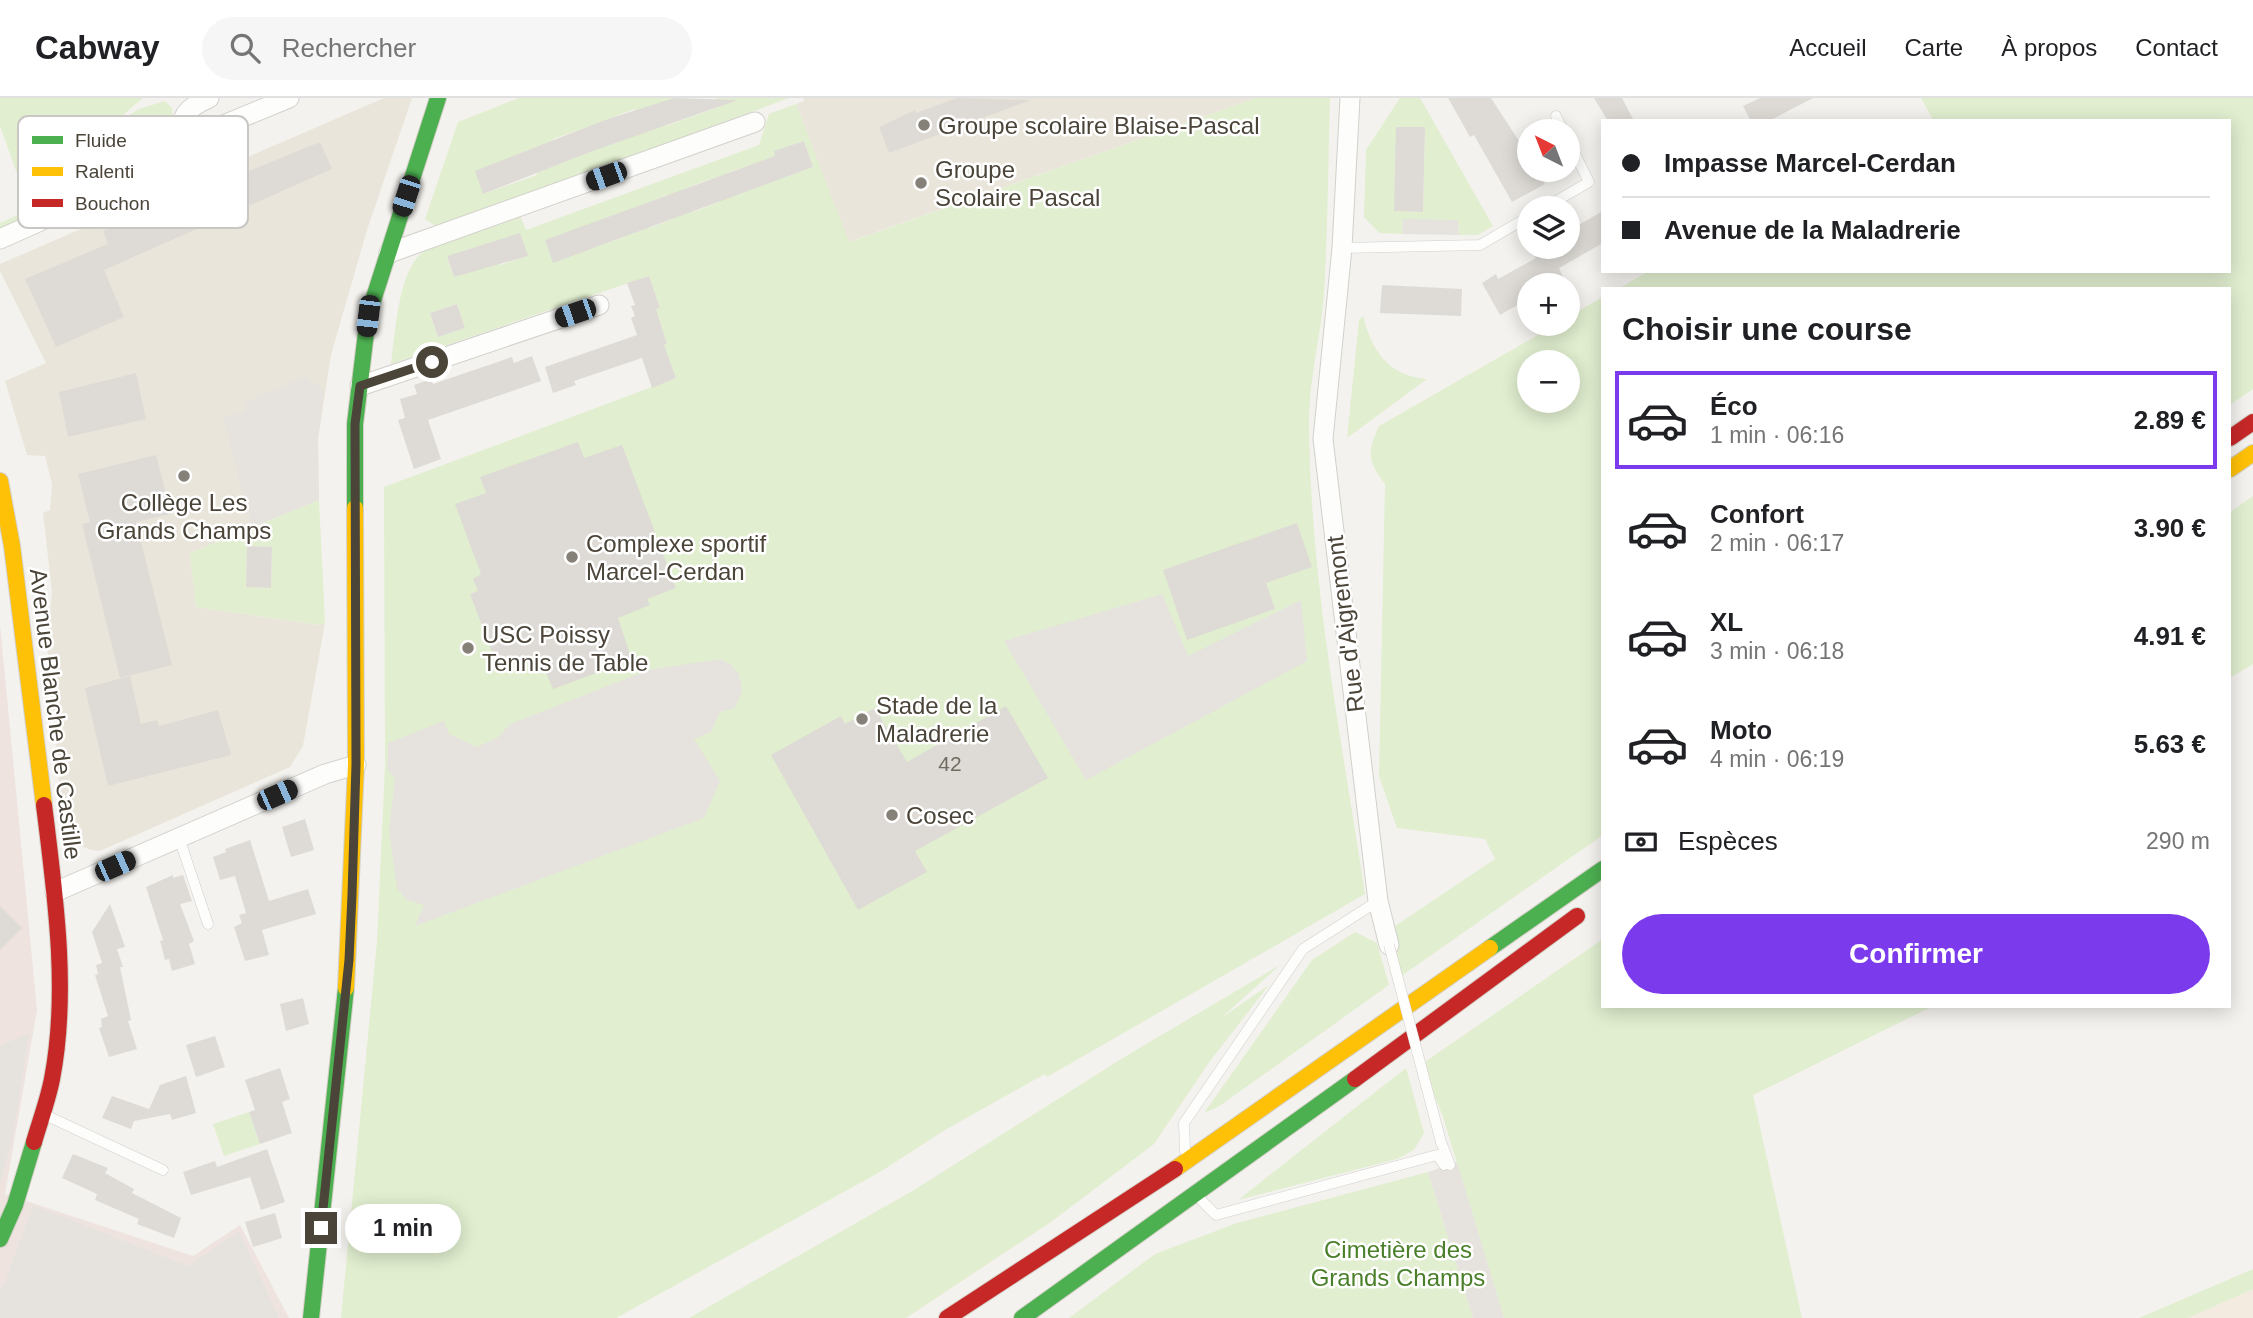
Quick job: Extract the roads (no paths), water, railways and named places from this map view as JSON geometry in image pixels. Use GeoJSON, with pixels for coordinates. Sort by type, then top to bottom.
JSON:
{"type":"FeatureCollection","features":[{"type":"Feature","properties":{"kind":"main road"},"geometry":{"type":"LineString","coordinates":[[313,1315],[349,960],[356,765],[355,424],[368,316],[438,98]]}},
{"type":"Feature","properties":{"kind":"main road"},"geometry":{"type":"LineString","coordinates":[[2231,437],[2253,422]]}},
{"type":"Feature","properties":{"kind":"main road"},"geometry":{"type":"LineString","coordinates":[[2231,468],[2253,453]]}},
{"type":"Feature","properties":{"kind":"main road","name":"Avenue Blanche de Castille"},"geometry":{"type":"LineString","coordinates":[[0,481],[6,549],[55,892],[59,1000],[52,1079],[15,1205],[0,1239]]}},
{"type":"Feature","properties":{"kind":"main road"},"geometry":{"type":"LineString","coordinates":[[947,1318],[1080,1234],[1601,870]]}},
{"type":"Feature","properties":{"kind":"main road"},"geometry":{"type":"LineString","coordinates":[[1022,1318],[1196,1196],[1594,904]]}},
{"type":"Feature","properties":{"kind":"main road"},"geometry":{"type":"LineString","coordinates":[[970,1318],[1080,1234]]}},
{"type":"Feature","properties":{"kind":"main road"},"geometry":{"type":"LineString","coordinates":[[1032,1318],[1101,1262]]}},
{"type":"Feature","properties":{"kind":"street"},"geometry":{"type":"LineString","coordinates":[[183,116],[190,106],[209,98]]}},
{"type":"Feature","properties":{"kind":"street"},"geometry":{"type":"LineString","coordinates":[[245,116],[289,98]]}},
{"type":"Feature","properties":{"kind":"street","name":"Rue d'Aigremont"},"geometry":{"type":"LineString","coordinates":[[1350,98],[1342,248],[1324,439],[1378,901],[1389,944]]}},
{"type":"Feature","properties":{"kind":"street"},"geometry":{"type":"LineString","coordinates":[[1350,120],[1363,98]]}},
{"type":"Feature","properties":{"kind":"street"},"geometry":{"type":"LineString","coordinates":[[389,253],[755,122]]}},
{"type":"Feature","properties":{"kind":"street"},"geometry":{"type":"LineString","coordinates":[[0,239],[25,228]]}},
{"type":"Feature","properties":{"kind":"street"},"geometry":{"type":"LineString","coordinates":[[360,386],[598,304]]}},
{"type":"Feature","properties":{"kind":"street"},"geometry":{"type":"LineString","coordinates":[[55,892],[325,774],[356,765]]}},
{"type":"Feature","properties":{"kind":"lane"},"geometry":{"type":"LineString","coordinates":[[1565,196],[1589,182],[1580,164]]}},
{"type":"Feature","properties":{"kind":"lane"},"geometry":{"type":"LineString","coordinates":[[1342,248],[1480,245],[1517,224]]}},
{"type":"Feature","properties":{"kind":"lane"},"geometry":{"type":"LineString","coordinates":[[179,838],[208,924]]}},
{"type":"Feature","properties":{"kind":"lane"},"geometry":{"type":"LineString","coordinates":[[1185,1162],[1184,1123],[1303,949],[1378,901]]}},
{"type":"Feature","properties":{"kind":"lane","name":"Rue d'Aigremont"},"geometry":{"type":"LineString","coordinates":[[1196,1196],[1216,1215],[1437,1155],[1447,1165],[1389,944]]}},
{"type":"Feature","properties":{"kind":"lane"},"geometry":{"type":"LineString","coordinates":[[43,1114],[163,1170]]}},
{"type":"Feature","properties":{"kind":"place","name":"Groupe scolaire Blaise-Pascal"},"geometry":{"type":"Point","coordinates":[924,125]}},
{"type":"Feature","properties":{"kind":"place","name":"Groupe Scolaire Pascal"},"geometry":{"type":"Point","coordinates":[921,183]}},
{"type":"Feature","properties":{"kind":"place","name":"Collège Les Grands Champs"},"geometry":{"type":"Point","coordinates":[184,476]}},
{"type":"Feature","properties":{"kind":"place","name":"Complexe sportif Marcel-Cerdan"},"geometry":{"type":"Point","coordinates":[572,557]}},
{"type":"Feature","properties":{"kind":"place","name":"USC Poissy Tennis de Table"},"geometry":{"type":"Point","coordinates":[468,648]}},
{"type":"Feature","properties":{"kind":"place","name":"Stade de la Maladrerie"},"geometry":{"type":"Point","coordinates":[862,719]}},
{"type":"Feature","properties":{"kind":"place","name":"Cosec"},"geometry":{"type":"Point","coordinates":[892,815]}},
{"type":"Feature","properties":{"kind":"park label","name":"Cimetière des Grands Champs"},"geometry":{"type":"Point","coordinates":[1398,1263]}}]}
